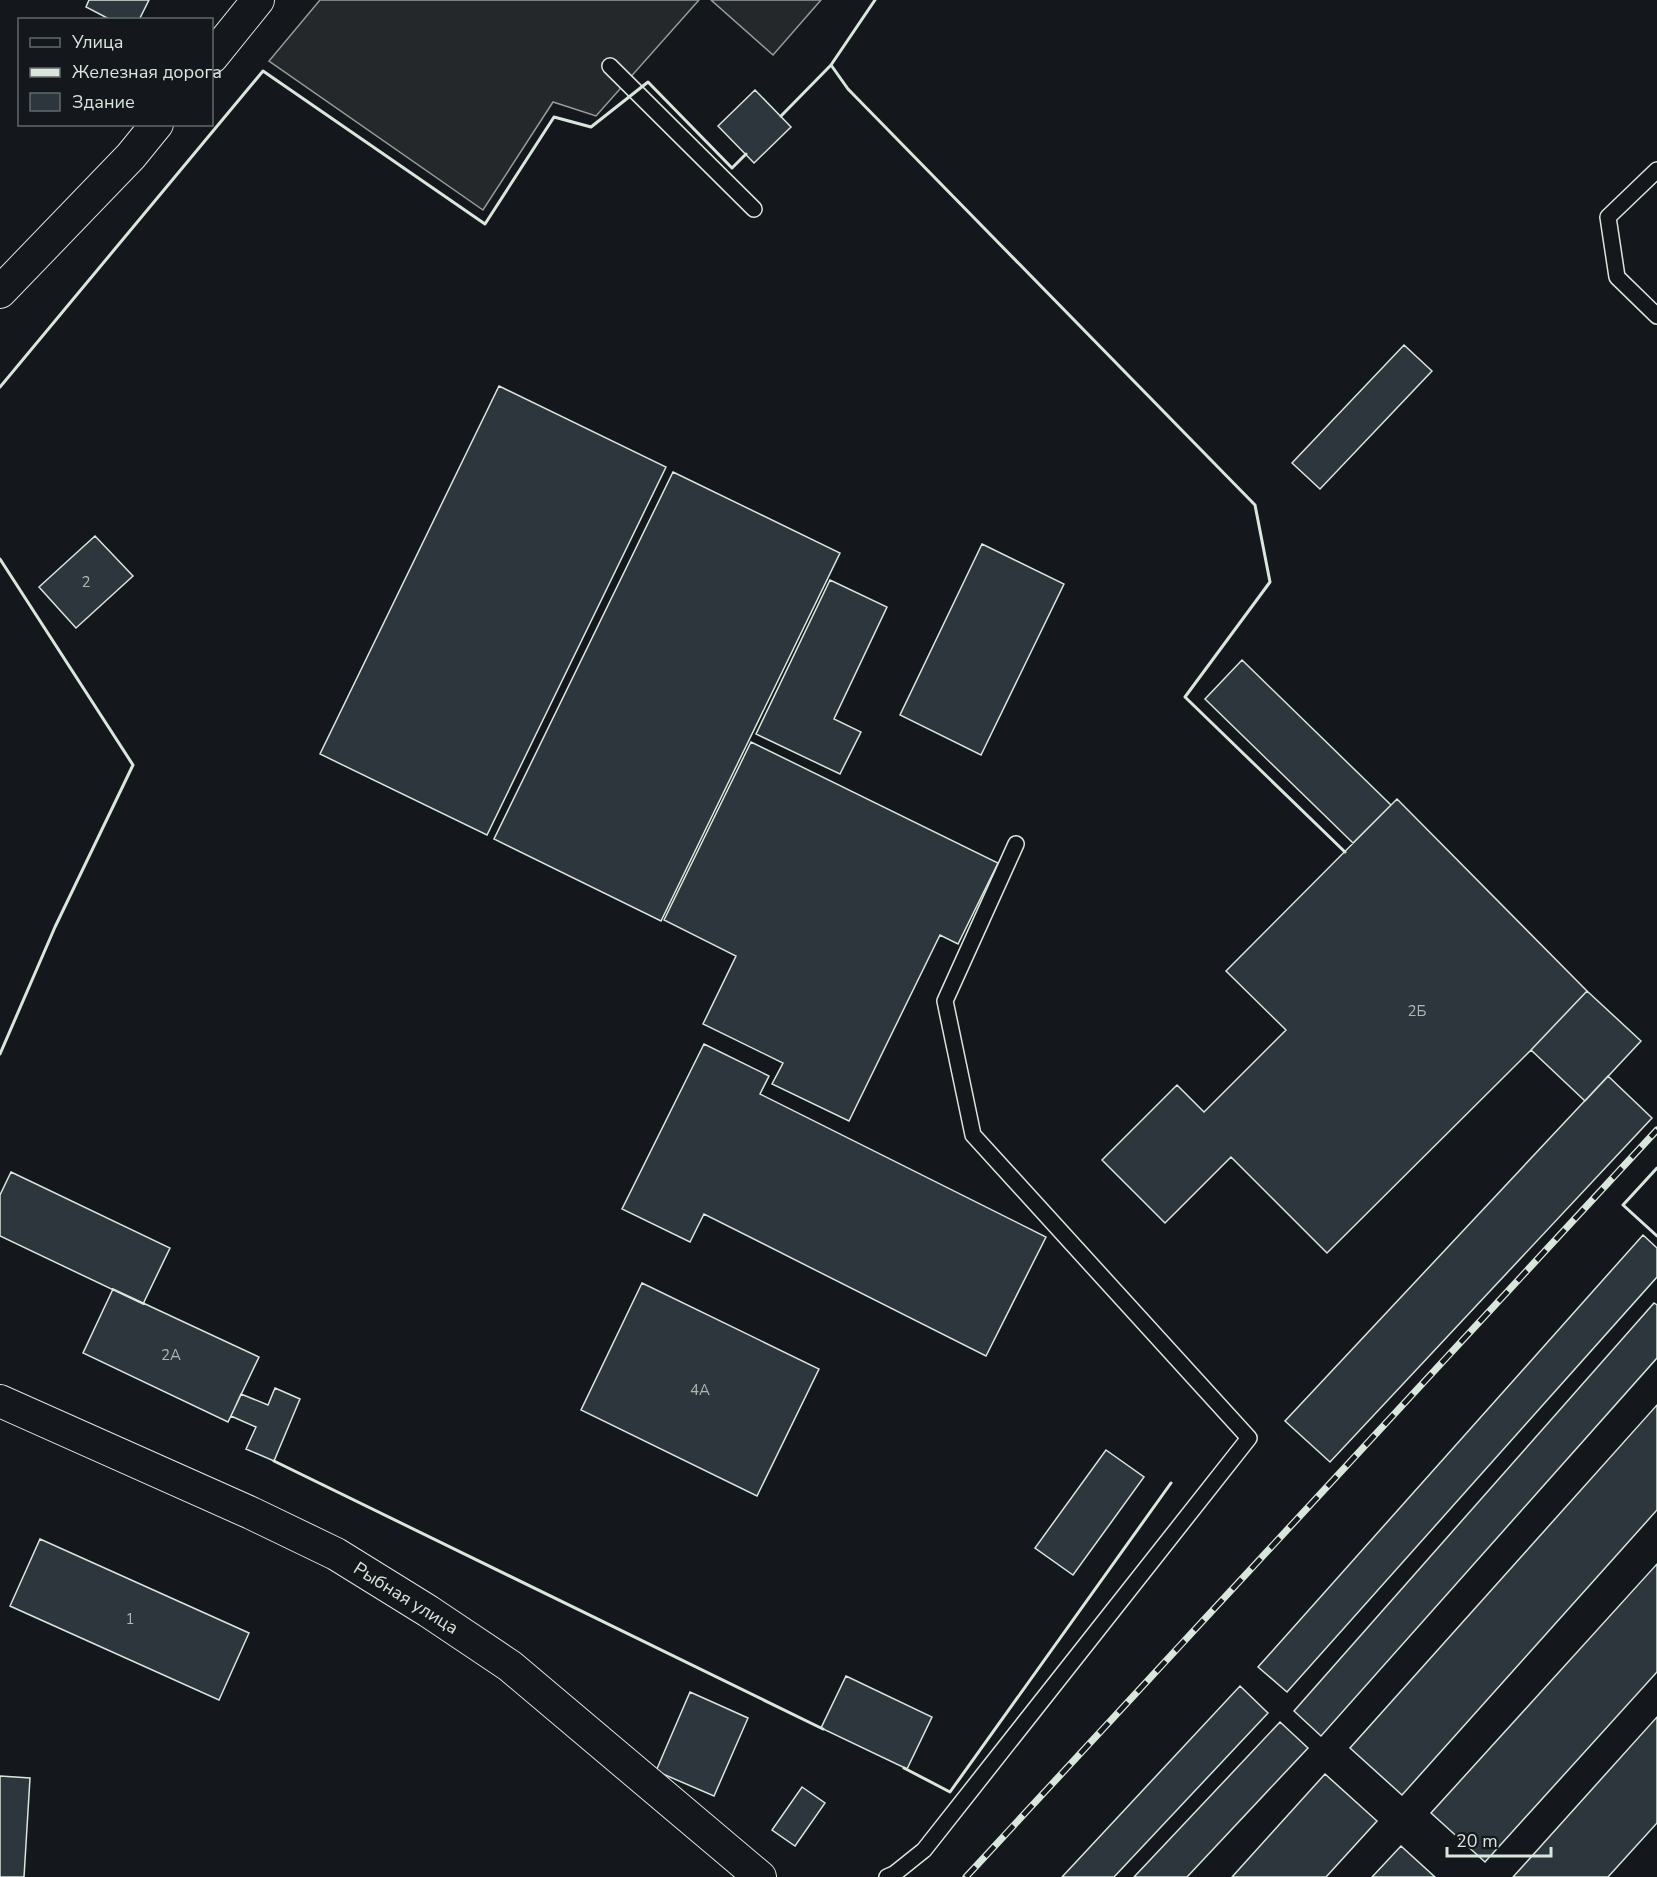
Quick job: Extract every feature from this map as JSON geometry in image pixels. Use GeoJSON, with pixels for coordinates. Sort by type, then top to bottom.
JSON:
{"type":"FeatureCollection","features":[{"type":"Feature","properties":{"kind":"street"},"geometry":{"type":"LineString","coordinates":[[213,56],[258,0]]}},
{"type":"Feature","properties":{"kind":"street"},"geometry":{"type":"LineString","coordinates":[[0,292],[131,156],[155,126]]}},
{"type":"Feature","properties":{"kind":"street","name":"Рыбная улица"},"geometry":{"type":"LineString","coordinates":[[0,1401],[251,1513],[336,1554],[428,1611],[510,1666],[760,1877]]}},
{"type":"Feature","properties":{"kind":"lane"},"geometry":{"type":"LineString","coordinates":[[610,66],[754,209]]}},
{"type":"Feature","properties":{"kind":"lane"},"geometry":{"type":"LineString","coordinates":[[1657,170],[1608,217],[1617,277],[1657,316]]}},
{"type":"Feature","properties":{"kind":"lane"},"geometry":{"type":"LineString","coordinates":[[887,1877],[924,1850],[1249,1438],[973,1135],[945,1001],[1016,844]]}},
{"type":"Feature","properties":{"kind":"shaded area"},"geometry":{"type":"Polygon","coordinates":[[[320,0],[699,0],[596,116],[553,102],[483,210],[269,61],[320,0]]]}},
{"type":"Feature","properties":{"kind":"shaded area"},"geometry":{"type":"Polygon","coordinates":[[[711,0],[821,0],[773,55],[711,0]]]}},
{"type":"Feature","properties":{"kind":"building"},"geometry":{"type":"Polygon","coordinates":[[[89,0],[149,0],[140,18],[107,18],[86,7],[89,0]]]}},
{"type":"Feature","properties":{"kind":"building"},"geometry":{"type":"Polygon","coordinates":[[[755,90],[791,127],[754,163],[718,126],[755,90]]]}},
{"type":"Feature","properties":{"kind":"building"},"geometry":{"type":"Polygon","coordinates":[[[1404,345],[1432,371],[1320,489],[1292,463],[1404,345]]]}},
{"type":"Feature","properties":{"kind":"building"},"geometry":{"type":"Polygon","coordinates":[[[499,386],[666,467],[487,835],[320,754],[499,386]]]}},
{"type":"Feature","properties":{"kind":"building"},"geometry":{"type":"Polygon","coordinates":[[[673,472],[840,553],[661,921],[494,839],[673,472]]]}},
{"type":"Feature","properties":{"kind":"building"},"geometry":{"type":"Polygon","coordinates":[[[95,536],[133,576],[76,628],[39,587],[95,536]]]}},
{"type":"Feature","properties":{"kind":"building"},"geometry":{"type":"Polygon","coordinates":[[[982,544],[1064,584],[981,755],[900,715],[982,544]]]}},
{"type":"Feature","properties":{"kind":"building"},"geometry":{"type":"Polygon","coordinates":[[[830,580],[887,607],[834,719],[861,732],[840,774],[756,734],[830,580]]]}},
{"type":"Feature","properties":{"kind":"building"},"geometry":{"type":"Polygon","coordinates":[[[1242,660],[1391,805],[1353,843],[1205,699],[1242,660]]]}},
{"type":"Feature","properties":{"kind":"building"},"geometry":{"type":"Polygon","coordinates":[[[751,742],[998,863],[958,944],[940,935],[849,1121],[772,1084],[783,1063],[703,1024],[736,956],[664,920],[751,742]]]}},
{"type":"Feature","properties":{"kind":"building"},"geometry":{"type":"Polygon","coordinates":[[[1397,799],[1587,991],[1531,1050],[1327,1253],[1231,1157],[1165,1223],[1102,1160],[1177,1085],[1204,1112],[1286,1030],[1226,971],[1397,799]]]}},
{"type":"Feature","properties":{"kind":"building"},"geometry":{"type":"Polygon","coordinates":[[[1587,991],[1641,1041],[1585,1101],[1531,1050],[1587,991]]]}},
{"type":"Feature","properties":{"kind":"building"},"geometry":{"type":"Polygon","coordinates":[[[704,1044],[769,1076],[760,1094],[1046,1237],[986,1356],[704,1214],[690,1242],[622,1209],[704,1044]]]}},
{"type":"Feature","properties":{"kind":"building"},"geometry":{"type":"Polygon","coordinates":[[[1608,1076],[1652,1118],[1330,1462],[1285,1421],[1608,1076]]]}},
{"type":"Feature","properties":{"kind":"building"},"geometry":{"type":"Polygon","coordinates":[[[11,1172],[170,1248],[143,1304],[0,1236],[0,1195],[11,1172]]]}},
{"type":"Feature","properties":{"kind":"building"},"geometry":{"type":"Polygon","coordinates":[[[1643,1235],[1657,1248],[1657,1277],[1287,1692],[1258,1667],[1643,1235]]]}},
{"type":"Feature","properties":{"kind":"building"},"geometry":{"type":"Polygon","coordinates":[[[642,1283],[819,1369],[757,1496],[581,1410],[642,1283]]]}},
{"type":"Feature","properties":{"kind":"building"},"geometry":{"type":"Polygon","coordinates":[[[113,1289],[259,1357],[228,1422],[83,1353],[113,1289]]]}},
{"type":"Feature","properties":{"kind":"building"},"geometry":{"type":"Polygon","coordinates":[[[1654,1303],[1657,1305],[1657,1358],[1321,1736],[1294,1711],[1654,1303]]]}},
{"type":"Feature","properties":{"kind":"building"},"geometry":{"type":"Polygon","coordinates":[[[275,1388],[300,1399],[274,1461],[246,1449],[256,1427],[231,1416],[241,1394],[268,1405],[275,1388]]]}},
{"type":"Feature","properties":{"kind":"building"},"geometry":{"type":"Polygon","coordinates":[[[1657,1405],[1657,1510],[1402,1795],[1350,1748],[1657,1405]]]}},
{"type":"Feature","properties":{"kind":"building"},"geometry":{"type":"Polygon","coordinates":[[[1106,1450],[1144,1477],[1073,1575],[1035,1548],[1106,1450]]]}},
{"type":"Feature","properties":{"kind":"building"},"geometry":{"type":"Polygon","coordinates":[[[40,1539],[249,1633],[219,1700],[10,1606],[40,1539]]]}},
{"type":"Feature","properties":{"kind":"building"},"geometry":{"type":"Polygon","coordinates":[[[1657,1564],[1657,1672],[1485,1862],[1431,1813],[1657,1564]]]}},
{"type":"Feature","properties":{"kind":"building"},"geometry":{"type":"Polygon","coordinates":[[[846,1676],[932,1717],[907,1769],[821,1728],[846,1676]]]}},
{"type":"Feature","properties":{"kind":"building"},"geometry":{"type":"Polygon","coordinates":[[[1240,1686],[1268,1713],[1114,1877],[1062,1877],[1240,1686]]]}},
{"type":"Feature","properties":{"kind":"building"},"geometry":{"type":"Polygon","coordinates":[[[690,1692],[748,1718],[714,1796],[656,1771],[690,1692]]]}},
{"type":"Feature","properties":{"kind":"building"},"geometry":{"type":"Polygon","coordinates":[[[1657,1717],[1657,1823],[1608,1877],[1513,1877],[1657,1717]]]}},
{"type":"Feature","properties":{"kind":"building"},"geometry":{"type":"Polygon","coordinates":[[[1280,1722],[1308,1748],[1187,1877],[1134,1877],[1280,1722]]]}},
{"type":"Feature","properties":{"kind":"building"},"geometry":{"type":"Polygon","coordinates":[[[1325,1774],[1377,1821],[1326,1877],[1232,1877],[1325,1774]]]}},
{"type":"Feature","properties":{"kind":"building"},"geometry":{"type":"Polygon","coordinates":[[[0,1776],[30,1778],[24,1877],[0,1877],[0,1776]]]}},
{"type":"Feature","properties":{"kind":"building"},"geometry":{"type":"Polygon","coordinates":[[[802,1787],[825,1803],[795,1846],[772,1830],[802,1787]]]}},
{"type":"Feature","properties":{"kind":"building"},"geometry":{"type":"Polygon","coordinates":[[[1401,1846],[1435,1877],[1372,1877],[1401,1846]]]}},
{"type":"Feature","properties":{"kind":"railway"},"geometry":{"type":"LineString","coordinates":[[966,1877],[1657,1130]]}},
{"type":"Feature","properties":{"kind":"wall"},"geometry":{"type":"LineString","coordinates":[[875,0],[831,65],[848,89],[1255,505],[1270,582],[1185,697],[1345,852]]}},
{"type":"Feature","properties":{"kind":"wall"},"geometry":{"type":"LineString","coordinates":[[781,116],[831,65]]}},
{"type":"Feature","properties":{"kind":"wall"},"geometry":{"type":"LineString","coordinates":[[0,387],[263,71],[485,224],[554,117],[591,127],[648,82],[732,168],[746,154]]}},
{"type":"Feature","properties":{"kind":"wall"},"geometry":{"type":"LineString","coordinates":[[0,559],[133,765],[55,927],[0,1054]]}},
{"type":"Feature","properties":{"kind":"wall"},"geometry":{"type":"LineString","coordinates":[[1657,1168],[1623,1205],[1657,1236]]}},
{"type":"Feature","properties":{"kind":"wall"},"geometry":{"type":"LineString","coordinates":[[274,1461],[823,1729]]}},
{"type":"Feature","properties":{"kind":"wall"},"geometry":{"type":"LineString","coordinates":[[904,1768],[950,1792],[1171,1483]]}}]}
